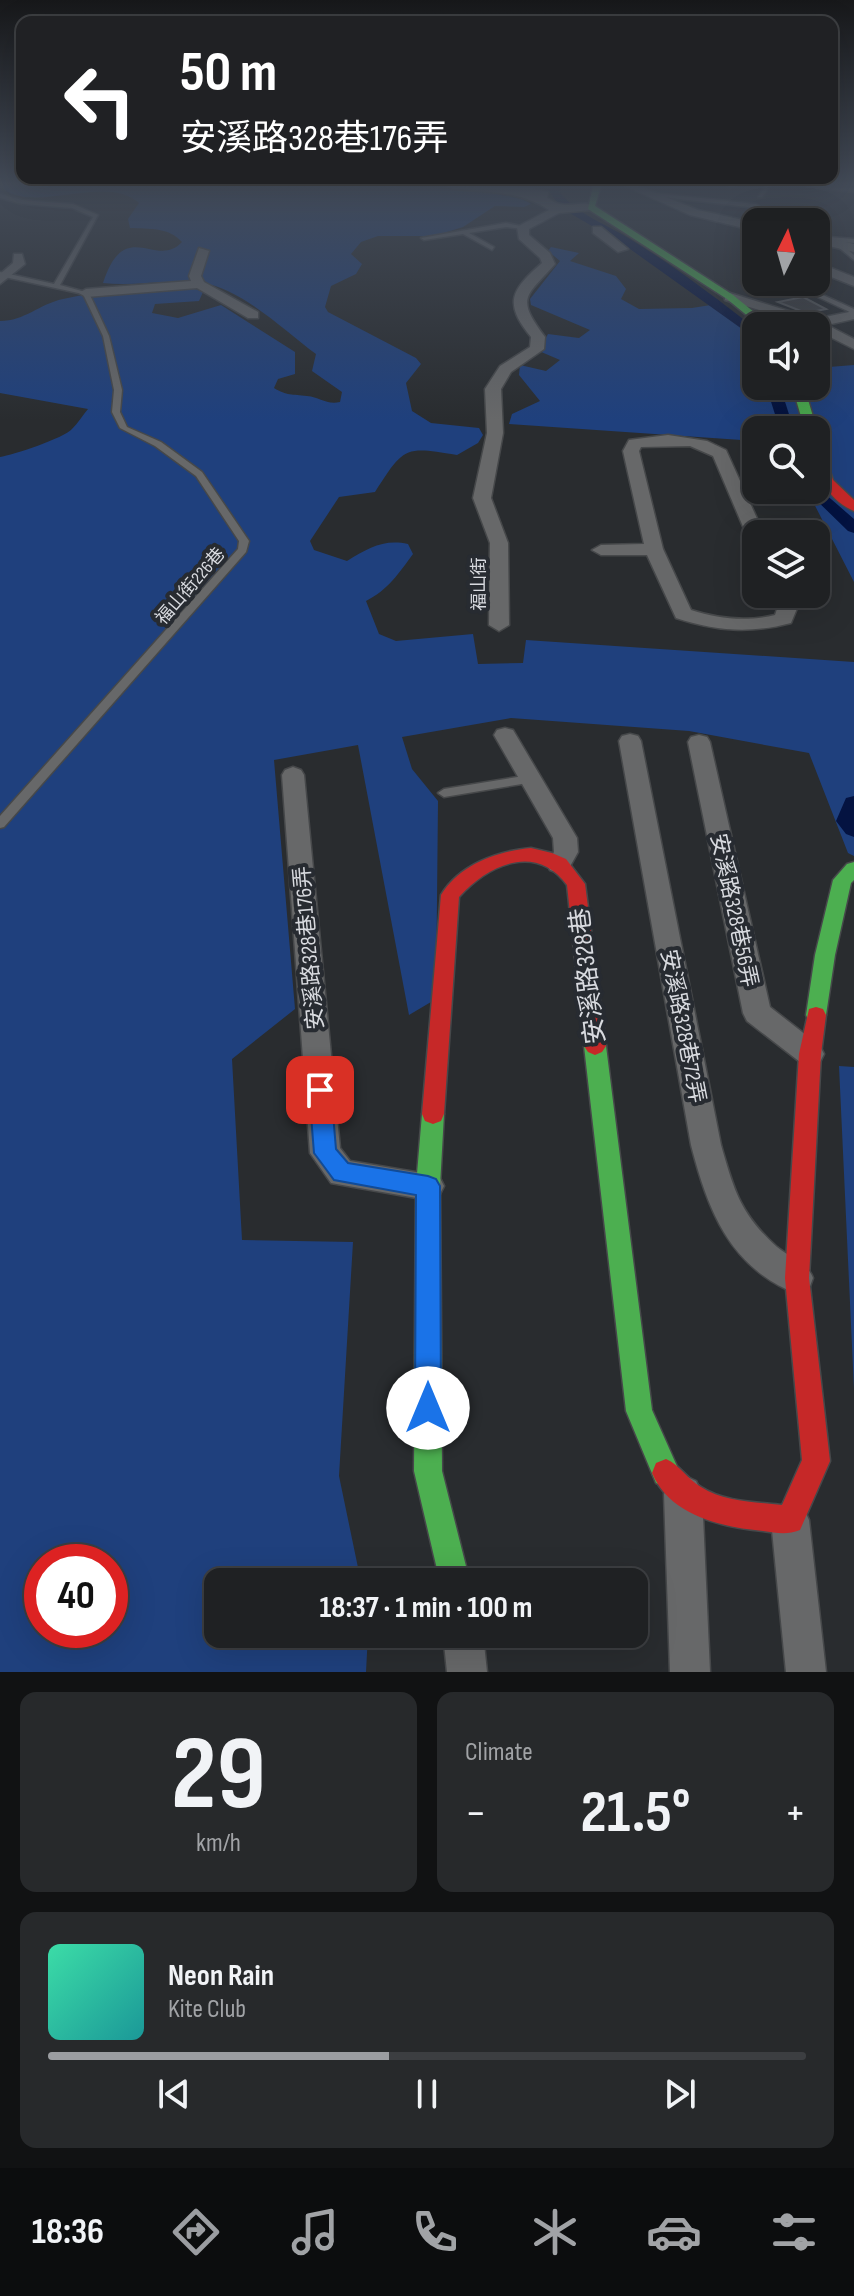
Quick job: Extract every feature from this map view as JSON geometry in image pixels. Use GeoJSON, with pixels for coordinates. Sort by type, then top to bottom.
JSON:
{"type":"FeatureCollection","features":[{"type":"Feature","properties":{"kind":"street"},"geometry":{"type":"LineString","coordinates":[[199,264],[195,276],[199,284],[253,315]]}},
{"type":"Feature","properties":{"kind":"street","name":"福山街"},"geometry":{"type":"LineString","coordinates":[[499,625],[499,543],[482,498],[495,433],[493,389],[505,369],[537,349],[538,337],[522,319],[518,299],[523,286],[549,264]]}},
{"type":"Feature","properties":{"kind":"street"},"geometry":{"type":"LineString","coordinates":[[676,264],[749,312]]}},
{"type":"Feature","properties":{"kind":"street"},"geometry":{"type":"LineString","coordinates":[[830,272],[854,282]]}},
{"type":"Feature","properties":{"kind":"street"},"geometry":{"type":"LineString","coordinates":[[86,293],[199,284]]}},
{"type":"Feature","properties":{"kind":"street"},"geometry":{"type":"LineString","coordinates":[[730,297],[778,312]]}},
{"type":"Feature","properties":{"kind":"street"},"geometry":{"type":"LineString","coordinates":[[830,319],[854,313]]}},
{"type":"Feature","properties":{"kind":"street"},"geometry":{"type":"LineString","coordinates":[[830,332],[854,345]]}},
{"type":"Feature","properties":{"kind":"street"},"geometry":{"type":"LineString","coordinates":[[749,520],[720,453],[710,446],[653,440],[635,443],[631,451],[654,549],[683,614],[718,626],[763,625],[784,619],[787,608]]}},
{"type":"Feature","properties":{"kind":"street"},"geometry":{"type":"LineString","coordinates":[[735,490],[742,490]]}},
{"type":"Feature","properties":{"kind":"street"},"geometry":{"type":"LineString","coordinates":[[830,491],[854,507]]}},
{"type":"Feature","properties":{"kind":"street"},"geometry":{"type":"LineString","coordinates":[[601,550],[654,549]]}},
{"type":"Feature","properties":{"kind":"street"},"geometry":{"type":"LineString","coordinates":[[452,1568],[428,1471],[428,1186],[450,895],[467,876],[490,864],[517,858],[539,858],[559,864],[566,852],[565,838],[505,735]]}},
{"type":"Feature","properties":{"kind":"street","name":"安溪路328巷72弄"},"geometry":{"type":"LineString","coordinates":[[630,741],[706,1145],[722,1200],[753,1244],[781,1273],[797,1278]]}},
{"type":"Feature","properties":{"kind":"street","name":"安溪路328巷56弄"},"geometry":{"type":"LineString","coordinates":[[699,742],[757,1013],[810,1054]]}},
{"type":"Feature","properties":{"kind":"street","name":"安溪路328巷176弄"},"geometry":{"type":"LineString","coordinates":[[293,775],[325,1153],[342,1173],[428,1186]]}},
{"type":"Feature","properties":{"kind":"street","name":"安溪路328巷"},"geometry":{"type":"LineString","coordinates":[[559,864],[576,884],[639,1411],[655,1453],[683,1494]]}},
{"type":"Feature","properties":{"kind":"street"},"geometry":{"type":"LineString","coordinates":[[806,1672],[790,1520],[816,1461],[797,1278],[810,1054],[825,955],[848,875]]}},
{"type":"Feature","properties":{"kind":"street"},"geometry":{"type":"LineString","coordinates":[[690,1672],[683,1494],[737,1514],[790,1520]]}},
{"type":"Feature","properties":{"kind":"street"},"geometry":{"type":"LineString","coordinates":[[464,1648],[467,1672]]}},
{"type":"Feature","properties":{"kind":"lane"},"geometry":{"type":"LineString","coordinates":[[57,285],[69,264]]}},
{"type":"Feature","properties":{"kind":"lane"},"geometry":{"type":"LineString","coordinates":[[3,276],[86,293]]}},
{"type":"Feature","properties":{"kind":"lane","name":"福山街226巷"},"geometry":{"type":"LineString","coordinates":[[0,824],[243,550],[244,541],[199,474],[158,444],[124,428],[116,412],[118,390],[106,336],[86,293]]}},
{"type":"Feature","properties":{"kind":"lane"},"geometry":{"type":"LineString","coordinates":[[818,296],[854,313]]}},
{"type":"Feature","properties":{"kind":"lane"},"geometry":{"type":"LineString","coordinates":[[444,793],[530,779]]}},
{"type":"Feature","properties":{"kind":"shaded area"},"geometry":{"type":"Polygon","coordinates":[[[112,264],[362,264],[356,274],[331,286],[325,307],[328,312],[416,358],[421,364],[406,383],[412,411],[431,423],[479,428],[483,435],[478,443],[457,455],[426,451],[407,453],[393,466],[375,492],[339,497],[310,541],[314,550],[347,561],[384,544],[408,544],[413,554],[408,561],[387,586],[366,601],[379,634],[396,641],[473,634],[478,664],[523,663],[526,640],[854,662],[854,856],[848,853],[809,753],[689,731],[511,718],[402,737],[412,769],[438,801],[436,999],[409,1015],[358,745],[274,760],[295,1009],[232,1059],[242,1240],[353,1242],[339,1476],[358,1568],[204,1568],[204,1648],[367,1648],[366,1672],[0,1672],[0,457],[38,446],[67,433],[88,409],[0,393],[0,321],[17,318],[54,301],[95,293],[193,288],[203,292],[199,301],[155,304],[152,313],[178,318],[221,305],[295,352],[295,374],[278,379],[274,388],[286,394],[331,402],[340,402],[342,392],[312,371],[316,354],[232,293],[202,283],[103,283],[112,264]]]}},
{"type":"Feature","properties":{"kind":"shaded area"},"geometry":{"type":"Polygon","coordinates":[[[558,264],[579,264],[616,276],[626,289],[621,299],[639,309],[717,304],[742,319],[742,400],[830,400],[830,367],[854,365],[854,582],[830,535],[830,520],[822,520],[814,504],[830,504],[830,416],[742,416],[742,440],[509,424],[512,414],[540,401],[519,375],[520,365],[546,371],[560,360],[539,351],[548,334],[579,338],[590,330],[531,305],[530,299],[558,264]]]}},
{"type":"Feature","properties":{"kind":"shaded area"},"geometry":{"type":"Polygon","coordinates":[[[839,1066],[854,1067],[854,1389],[839,1066]]]}},
{"type":"Feature","properties":{"kind":"building"},"geometry":{"type":"Polygon","coordinates":[[[803,297],[826,309],[803,312],[778,302],[803,297]]]}},
{"type":"Feature","properties":{"kind":"waterway"},"geometry":{"type":"LineString","coordinates":[[660,264],[742,324]]}},
{"type":"Feature","properties":{"kind":"waterway"},"geometry":{"type":"LineString","coordinates":[[777,400],[783,416]]}},
{"type":"Feature","properties":{"kind":"waterway"},"geometry":{"type":"LineString","coordinates":[[829,504],[854,528]]}},
{"type":"Feature","properties":{"kind":"waterway"},"geometry":{"type":"LineString","coordinates":[[854,803],[847,821],[854,829]]}},
{"type":"Feature","properties":{"kind":"traffic: fast"},"geometry":{"type":"LineString","coordinates":[[679,264],[749,312]]}},
{"type":"Feature","properties":{"kind":"traffic: fast"},"geometry":{"type":"LineString","coordinates":[[802,400],[807,416]]}},
{"type":"Feature","properties":{"kind":"traffic: fast"},"geometry":{"type":"LineString","coordinates":[[816,1015],[825,955],[842,880],[854,869]]}},
{"type":"Feature","properties":{"kind":"traffic: fast"},"geometry":{"type":"LineString","coordinates":[[595,1046],[639,1411],[666,1473]]}},
{"type":"Feature","properties":{"kind":"traffic: fast"},"geometry":{"type":"LineString","coordinates":[[433,1114],[428,1186],[428,1471],[452,1568]]}},
{"type":"Feature","properties":{"kind":"traffic: jam"},"geometry":{"type":"LineString","coordinates":[[830,484],[854,507]]}},
{"type":"Feature","properties":{"kind":"traffic: jam"},"geometry":{"type":"LineString","coordinates":[[433,1114],[450,895],[471,875],[500,860],[531,855],[546,857],[562,866],[576,884],[595,1046]]}},
{"type":"Feature","properties":{"kind":"traffic: jam"},"geometry":{"type":"LineString","coordinates":[[666,1473],[677,1487],[705,1505],[738,1514],[790,1520],[816,1461],[797,1278],[810,1054],[816,1015]]}},
{"type":"Feature","properties":{"kind":"route"},"geometry":{"type":"LineString","coordinates":[[320,1090],[325,1153],[342,1173],[428,1186],[428,1408]]}}]}
